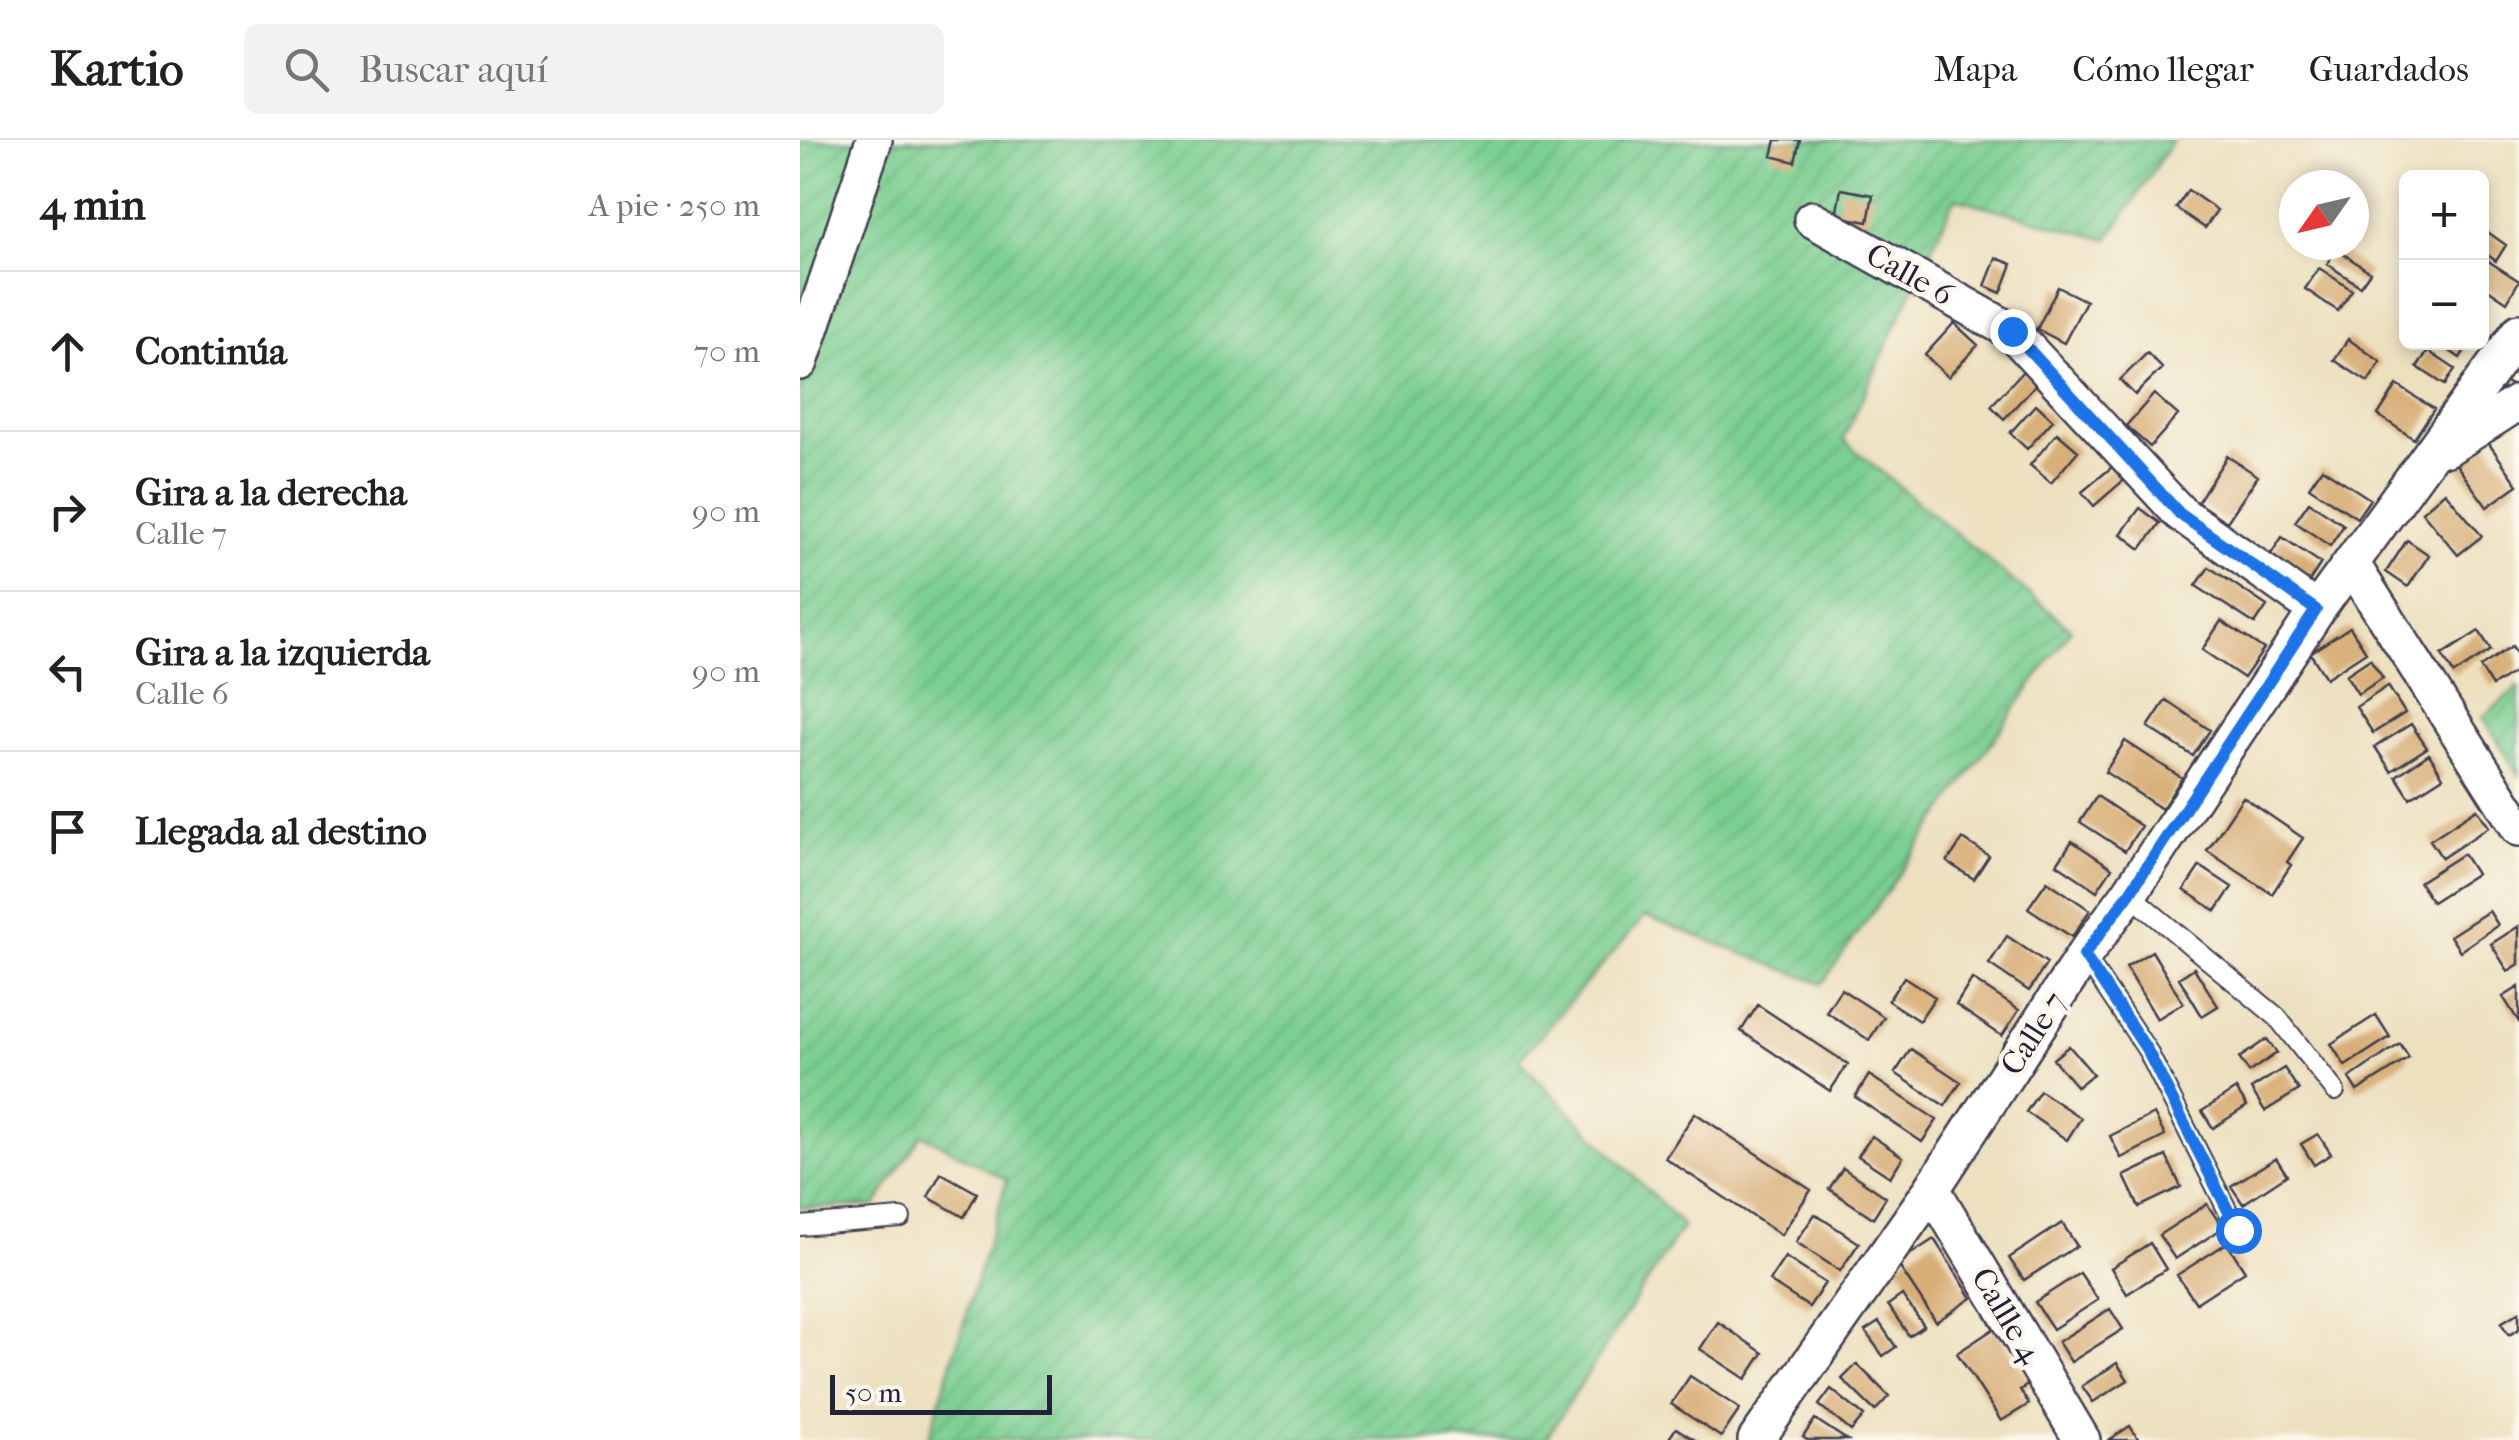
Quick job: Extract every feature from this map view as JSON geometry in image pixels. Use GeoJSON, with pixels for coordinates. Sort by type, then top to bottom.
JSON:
{"type":"FeatureCollection","features":[{"type":"Feature","properties":{"kind":"street"},"geometry":{"type":"LineString","coordinates":[[800,362],[874,140]]}},
{"type":"Feature","properties":{"kind":"street","name":"Calle 6"},"geometry":{"type":"LineString","coordinates":[[1812,219],[2012,331],[2180,514],[2316,610]]}},
{"type":"Feature","properties":{"kind":"street","name":"Calle 7"},"geometry":{"type":"LineString","coordinates":[[1756,1440],[1932,1189],[2316,610],[2519,332]]}},
{"type":"Feature","properties":{"kind":"street"},"geometry":{"type":"LineString","coordinates":[[2429,460],[2519,402]]}},
{"type":"Feature","properties":{"kind":"street"},"geometry":{"type":"LineString","coordinates":[[2352,563],[2519,828]]}},
{"type":"Feature","properties":{"kind":"street","name":"Callle 4"},"geometry":{"type":"LineString","coordinates":[[1932,1189],[2082,1440]]}},
{"type":"Feature","properties":{"kind":"lane"},"geometry":{"type":"LineString","coordinates":[[2129,894],[2277,1017],[2335,1091]]}},
{"type":"Feature","properties":{"kind":"lane"},"geometry":{"type":"LineString","coordinates":[[2084,955],[2147,1050],[2238,1230]]}},
{"type":"Feature","properties":{"kind":"lane"},"geometry":{"type":"LineString","coordinates":[[800,1226],[901,1218]]}},
{"type":"Feature","properties":{"kind":"green space"},"geometry":{"type":"Polygon","coordinates":[[[800,140],[2173,140],[2108,240],[1955,198],[1843,440],[2071,629],[1822,984],[1645,916],[1519,1060],[1683,1226],[1545,1440],[928,1440],[1007,1180],[922,1134],[875,1206],[800,1208],[800,140]]]}},
{"type":"Feature","properties":{"kind":"green space"},"geometry":{"type":"Polygon","coordinates":[[[2519,687],[2519,775],[2483,717],[2519,687]]]}},
{"type":"Feature","properties":{"kind":"building"},"geometry":{"type":"Polygon","coordinates":[[[1776,140],[1800,140],[1795,162],[1772,156],[1776,140]]]}},
{"type":"Feature","properties":{"kind":"building"},"geometry":{"type":"Polygon","coordinates":[[[1841,189],[1873,195],[1868,222],[1836,216],[1841,189]]]}},
{"type":"Feature","properties":{"kind":"building"},"geometry":{"type":"Polygon","coordinates":[[[2188,190],[2217,210],[2205,228],[2176,208],[2188,190]]]}},
{"type":"Feature","properties":{"kind":"building"},"geometry":{"type":"Polygon","coordinates":[[[2489,233],[2506,245],[2496,261],[2489,256],[2489,233]]]}},
{"type":"Feature","properties":{"kind":"building"},"geometry":{"type":"Polygon","coordinates":[[[1996,258],[2012,264],[2001,293],[1985,286],[1996,258]]]}},
{"type":"Feature","properties":{"kind":"building"},"geometry":{"type":"Polygon","coordinates":[[[2329,260],[2352,260],[2370,272],[2360,286],[2327,264],[2329,260]]]}},
{"type":"Feature","properties":{"kind":"building"},"geometry":{"type":"Polygon","coordinates":[[[2489,262],[2519,281],[2507,302],[2489,290],[2489,262]]]}},
{"type":"Feature","properties":{"kind":"building"},"geometry":{"type":"Polygon","coordinates":[[[2319,268],[2352,290],[2338,311],[2305,289],[2319,268]]]}},
{"type":"Feature","properties":{"kind":"building"},"geometry":{"type":"Polygon","coordinates":[[[2058,287],[2086,301],[2064,343],[2037,329],[2058,287]]]}},
{"type":"Feature","properties":{"kind":"building"},"geometry":{"type":"Polygon","coordinates":[[[1954,323],[1978,345],[1948,377],[1925,355],[1954,323]]]}},
{"type":"Feature","properties":{"kind":"building"},"geometry":{"type":"Polygon","coordinates":[[[2348,339],[2381,362],[2368,382],[2334,360],[2348,339]]]}},
{"type":"Feature","properties":{"kind":"building"},"geometry":{"type":"Polygon","coordinates":[[[2448,350],[2465,350],[2460,358],[2448,350]]]}},
{"type":"Feature","properties":{"kind":"building"},"geometry":{"type":"Polygon","coordinates":[[[2428,351],[2455,369],[2445,385],[2417,367],[2428,351]]]}},
{"type":"Feature","properties":{"kind":"building"},"geometry":{"type":"Polygon","coordinates":[[[2147,353],[2162,368],[2135,395],[2120,380],[2147,353]]]}},
{"type":"Feature","properties":{"kind":"building"},"geometry":{"type":"Polygon","coordinates":[[[2519,356],[2519,385],[2517,389],[2503,380],[2519,356]]]}},
{"type":"Feature","properties":{"kind":"building"},"geometry":{"type":"Polygon","coordinates":[[[2023,371],[2036,384],[2004,419],[1991,406],[2023,371]]]}},
{"type":"Feature","properties":{"kind":"building"},"geometry":{"type":"Polygon","coordinates":[[[2397,385],[2434,409],[2414,439],[2378,415],[2397,385]]]}},
{"type":"Feature","properties":{"kind":"building"},"geometry":{"type":"Polygon","coordinates":[[[2154,394],[2178,415],[2150,447],[2126,426],[2154,394]]]}},
{"type":"Feature","properties":{"kind":"building"},"geometry":{"type":"Polygon","coordinates":[[[2036,404],[2053,420],[2027,449],[2010,433],[2036,404]]]}},
{"type":"Feature","properties":{"kind":"building"},"geometry":{"type":"Polygon","coordinates":[[[2057,433],[2078,451],[2051,483],[2030,465],[2057,433]]]}},
{"type":"Feature","properties":{"kind":"building"},"geometry":{"type":"Polygon","coordinates":[[[2487,441],[2518,485],[2487,507],[2455,463],[2487,441]]]}},
{"type":"Feature","properties":{"kind":"building"},"geometry":{"type":"Polygon","coordinates":[[[2227,456],[2258,476],[2227,522],[2197,503],[2227,456]]]}},
{"type":"Feature","properties":{"kind":"building"},"geometry":{"type":"Polygon","coordinates":[[[2112,467],[2124,480],[2094,506],[2082,492],[2112,467]]]}},
{"type":"Feature","properties":{"kind":"building"},"geometry":{"type":"Polygon","coordinates":[[[2322,468],[2370,499],[2357,518],[2309,487],[2322,468]]]}},
{"type":"Feature","properties":{"kind":"building"},"geometry":{"type":"Polygon","coordinates":[[[2445,492],[2482,536],[2458,555],[2422,512],[2445,492]]]}},
{"type":"Feature","properties":{"kind":"building"},"geometry":{"type":"Polygon","coordinates":[[[2309,502],[2344,525],[2330,546],[2295,522],[2309,502]]]}},
{"type":"Feature","properties":{"kind":"building"},"geometry":{"type":"Polygon","coordinates":[[[2140,508],[2160,523],[2141,549],[2121,534],[2140,508]]]}},
{"type":"Feature","properties":{"kind":"building"},"geometry":{"type":"Polygon","coordinates":[[[2282,537],[2321,563],[2308,583],[2269,557],[2282,537]]]}},
{"type":"Feature","properties":{"kind":"building"},"geometry":{"type":"Polygon","coordinates":[[[2407,540],[2429,555],[2408,587],[2386,572],[2407,540]]]}},
{"type":"Feature","properties":{"kind":"building"},"geometry":{"type":"Polygon","coordinates":[[[2209,567],[2267,606],[2255,624],[2196,586],[2209,567]]]}},
{"type":"Feature","properties":{"kind":"building"},"geometry":{"type":"Polygon","coordinates":[[[2221,621],[2264,649],[2244,678],[2202,650],[2221,621]]]}},
{"type":"Feature","properties":{"kind":"building"},"geometry":{"type":"Polygon","coordinates":[[[2350,627],[2366,652],[2326,678],[2310,653],[2350,627]]]}},
{"type":"Feature","properties":{"kind":"building"},"geometry":{"type":"Polygon","coordinates":[[[2479,631],[2491,650],[2454,674],[2442,655],[2479,631]]]}},
{"type":"Feature","properties":{"kind":"building"},"geometry":{"type":"Polygon","coordinates":[[[2512,646],[2519,657],[2519,669],[2492,686],[2480,667],[2512,646]]]}},
{"type":"Feature","properties":{"kind":"building"},"geometry":{"type":"Polygon","coordinates":[[[2370,659],[2383,678],[2358,694],[2346,675],[2370,659]]]}},
{"type":"Feature","properties":{"kind":"building"},"geometry":{"type":"Polygon","coordinates":[[[2388,686],[2405,713],[2373,733],[2356,707],[2388,686]]]}},
{"type":"Feature","properties":{"kind":"building"},"geometry":{"type":"Polygon","coordinates":[[[2166,700],[2210,730],[2193,756],[2148,727],[2166,700]]]}},
{"type":"Feature","properties":{"kind":"building"},"geometry":{"type":"Polygon","coordinates":[[[2411,724],[2427,748],[2391,771],[2375,747],[2411,724]]]}},
{"type":"Feature","properties":{"kind":"building"},"geometry":{"type":"Polygon","coordinates":[[[2125,741],[2182,778],[2162,809],[2105,772],[2125,741]]]}},
{"type":"Feature","properties":{"kind":"building"},"geometry":{"type":"Polygon","coordinates":[[[2429,754],[2443,777],[2410,798],[2396,776],[2429,754]]]}},
{"type":"Feature","properties":{"kind":"building"},"geometry":{"type":"Polygon","coordinates":[[[2097,796],[2141,826],[2125,851],[2080,822],[2097,796]]]}},
{"type":"Feature","properties":{"kind":"building"},"geometry":{"type":"Polygon","coordinates":[[[2243,797],[2303,838],[2272,894],[2207,851],[2243,797]]]}},
{"type":"Feature","properties":{"kind":"building"},"geometry":{"type":"Polygon","coordinates":[[[2477,809],[2489,827],[2442,858],[2430,840],[2477,809]]]}},
{"type":"Feature","properties":{"kind":"building"},"geometry":{"type":"Polygon","coordinates":[[[1963,839],[1989,856],[1974,879],[1947,862],[1963,839]]]}},
{"type":"Feature","properties":{"kind":"building"},"geometry":{"type":"Polygon","coordinates":[[[2072,841],[2112,868],[2097,891],[2057,864],[2072,841]]]}},
{"type":"Feature","properties":{"kind":"building"},"geometry":{"type":"Polygon","coordinates":[[[2463,854],[2476,874],[2432,902],[2419,882],[2463,854]]]}},
{"type":"Feature","properties":{"kind":"building"},"geometry":{"type":"Polygon","coordinates":[[[2200,866],[2232,887],[2216,911],[2184,890],[2200,866]]]}},
{"type":"Feature","properties":{"kind":"building"},"geometry":{"type":"Polygon","coordinates":[[[2047,881],[2090,910],[2072,937],[2028,908],[2047,881]]]}},
{"type":"Feature","properties":{"kind":"building"},"geometry":{"type":"Polygon","coordinates":[[[2489,911],[2498,925],[2460,951],[2450,936],[2489,911]]]}},
{"type":"Feature","properties":{"kind":"building"},"geometry":{"type":"Polygon","coordinates":[[[2519,926],[2519,964],[2508,971],[2491,944],[2519,926]]]}},
{"type":"Feature","properties":{"kind":"building"},"geometry":{"type":"Polygon","coordinates":[[[2007,936],[2047,963],[2029,991],[1989,964],[2007,936]]]}},
{"type":"Feature","properties":{"kind":"building"},"geometry":{"type":"Polygon","coordinates":[[[2152,951],[2183,1003],[2157,1019],[2126,967],[2152,951]]]}},
{"type":"Feature","properties":{"kind":"building"},"geometry":{"type":"Polygon","coordinates":[[[2194,968],[2218,1006],[2202,1016],[2179,978],[2194,968]]]}},
{"type":"Feature","properties":{"kind":"building"},"geometry":{"type":"Polygon","coordinates":[[[1904,977],[1935,997],[1919,1021],[1888,1001],[1904,977]]]}},
{"type":"Feature","properties":{"kind":"building"},"geometry":{"type":"Polygon","coordinates":[[[1972,979],[2019,1010],[2002,1036],[1956,1005],[1972,979]]]}},
{"type":"Feature","properties":{"kind":"building"},"geometry":{"type":"Polygon","coordinates":[[[2519,987],[2519,1022],[2503,997],[2519,987]]]}},
{"type":"Feature","properties":{"kind":"building"},"geometry":{"type":"Polygon","coordinates":[[[1841,989],[1884,1017],[1869,1040],[1826,1012],[1841,989]]]}},
{"type":"Feature","properties":{"kind":"building"},"geometry":{"type":"Polygon","coordinates":[[[1758,1005],[1848,1064],[1830,1091],[1741,1031],[1758,1005]]]}},
{"type":"Feature","properties":{"kind":"building"},"geometry":{"type":"Polygon","coordinates":[[[2376,1015],[2390,1037],[2345,1066],[2331,1044],[2376,1015]]]}},
{"type":"Feature","properties":{"kind":"building"},"geometry":{"type":"Polygon","coordinates":[[[2267,1039],[2277,1053],[2249,1072],[2239,1058],[2267,1039]]]}},
{"type":"Feature","properties":{"kind":"building"},"geometry":{"type":"Polygon","coordinates":[[[2400,1044],[2409,1058],[2357,1091],[2349,1078],[2400,1044]]]}},
{"type":"Feature","properties":{"kind":"building"},"geometry":{"type":"Polygon","coordinates":[[[2069,1046],[2093,1074],[2077,1087],[2053,1059],[2069,1046]]]}},
{"type":"Feature","properties":{"kind":"building"},"geometry":{"type":"Polygon","coordinates":[[[1911,1049],[1961,1082],[1945,1106],[1895,1073],[1911,1049]]]}},
{"type":"Feature","properties":{"kind":"building"},"geometry":{"type":"Polygon","coordinates":[[[2284,1068],[2299,1090],[2265,1111],[2251,1089],[2284,1068]]]}},
{"type":"Feature","properties":{"kind":"building"},"geometry":{"type":"Polygon","coordinates":[[[1869,1075],[1937,1120],[1922,1142],[1855,1097],[1869,1075]]]}},
{"type":"Feature","properties":{"kind":"building"},"geometry":{"type":"Polygon","coordinates":[[[2236,1089],[2247,1106],[2213,1128],[2202,1111],[2236,1089]]]}},
{"type":"Feature","properties":{"kind":"building"},"geometry":{"type":"Polygon","coordinates":[[[2040,1091],[2081,1118],[2067,1140],[2026,1112],[2040,1091]]]}},
{"type":"Feature","properties":{"kind":"building"},"geometry":{"type":"Polygon","coordinates":[[[1695,1113],[1811,1190],[1781,1235],[1665,1158],[1695,1113]]]}},
{"type":"Feature","properties":{"kind":"building"},"geometry":{"type":"Polygon","coordinates":[[[2154,1114],[2165,1136],[2121,1158],[2110,1136],[2154,1114]]]}},
{"type":"Feature","properties":{"kind":"building"},"geometry":{"type":"Polygon","coordinates":[[[2318,1134],[2331,1154],[2314,1165],[2301,1144],[2318,1134]]]}},
{"type":"Feature","properties":{"kind":"building"},"geometry":{"type":"Polygon","coordinates":[[[1872,1136],[1903,1157],[1890,1177],[1858,1156],[1872,1136]]]}},
{"type":"Feature","properties":{"kind":"building"},"geometry":{"type":"Polygon","coordinates":[[[2166,1156],[2181,1187],[2139,1207],[2124,1176],[2166,1156]]]}},
{"type":"Feature","properties":{"kind":"building"},"geometry":{"type":"Polygon","coordinates":[[[2276,1158],[2287,1175],[2243,1204],[2231,1186],[2276,1158]]]}},
{"type":"Feature","properties":{"kind":"building"},"geometry":{"type":"Polygon","coordinates":[[[1843,1168],[1886,1197],[1873,1218],[1829,1189],[1843,1168]]]}},
{"type":"Feature","properties":{"kind":"building"},"geometry":{"type":"Polygon","coordinates":[[[941,1173],[977,1193],[964,1217],[928,1197],[941,1173]]]}},
{"type":"Feature","properties":{"kind":"building"},"geometry":{"type":"Polygon","coordinates":[[[2207,1204],[2223,1228],[2175,1259],[2159,1235],[2207,1204]]]}},
{"type":"Feature","properties":{"kind":"building"},"geometry":{"type":"Polygon","coordinates":[[[1815,1214],[1859,1243],[1840,1271],[1796,1242],[1815,1214]]]}},
{"type":"Feature","properties":{"kind":"building"},"geometry":{"type":"Polygon","coordinates":[[[2062,1223],[2077,1246],[2024,1280],[2009,1258],[2062,1223]]]}},
{"type":"Feature","properties":{"kind":"building"},"geometry":{"type":"Polygon","coordinates":[[[1934,1239],[1972,1298],[1936,1322],[1897,1263],[1934,1239]]]}},
{"type":"Feature","properties":{"kind":"building"},"geometry":{"type":"Polygon","coordinates":[[[2150,1243],[2166,1269],[2127,1294],[2111,1268],[2150,1243]]]}},
{"type":"Feature","properties":{"kind":"building"},"geometry":{"type":"Polygon","coordinates":[[[2227,1243],[2245,1271],[2196,1303],[2177,1275],[2227,1243]]]}},
{"type":"Feature","properties":{"kind":"building"},"geometry":{"type":"Polygon","coordinates":[[[1785,1257],[1825,1283],[1809,1307],[1769,1281],[1785,1257]]]}},
{"type":"Feature","properties":{"kind":"building"},"geometry":{"type":"Polygon","coordinates":[[[2080,1273],[2098,1300],[2053,1329],[2035,1302],[2080,1273]]]}},
{"type":"Feature","properties":{"kind":"building"},"geometry":{"type":"Polygon","coordinates":[[[1902,1295],[1924,1326],[1909,1336],[1888,1305],[1902,1295]]]}},
{"type":"Feature","properties":{"kind":"building"},"geometry":{"type":"Polygon","coordinates":[[[2110,1309],[2123,1329],[2071,1362],[2058,1342],[2110,1309]]]}},
{"type":"Feature","properties":{"kind":"building"},"geometry":{"type":"Polygon","coordinates":[[[2519,1312],[2519,1329],[2509,1335],[2501,1323],[2519,1312]]]}},
{"type":"Feature","properties":{"kind":"building"},"geometry":{"type":"Polygon","coordinates":[[[1718,1322],[1763,1353],[1746,1379],[1700,1349],[1718,1322]]]}},
{"type":"Feature","properties":{"kind":"building"},"geometry":{"type":"Polygon","coordinates":[[[1879,1322],[1896,1347],[1883,1356],[1865,1331],[1879,1322]]]}},
{"type":"Feature","properties":{"kind":"building"},"geometry":{"type":"Polygon","coordinates":[[[1995,1328],[2031,1383],[2020,1390],[2029,1404],[2001,1421],[1957,1353],[1995,1328]]]}},
{"type":"Feature","properties":{"kind":"building"},"geometry":{"type":"Polygon","coordinates":[[[2117,1363],[2128,1380],[2093,1402],[2082,1386],[2117,1363]]]}},
{"type":"Feature","properties":{"kind":"building"},"geometry":{"type":"Polygon","coordinates":[[[1857,1364],[1889,1396],[1875,1411],[1842,1379],[1857,1364]]]}},
{"type":"Feature","properties":{"kind":"building"},"geometry":{"type":"Polygon","coordinates":[[[1690,1376],[1740,1409],[1721,1437],[1671,1404],[1690,1376]]]}},
{"type":"Feature","properties":{"kind":"building"},"geometry":{"type":"Polygon","coordinates":[[[1831,1389],[1864,1416],[1851,1431],[1819,1405],[1831,1389]]]}},
{"type":"Feature","properties":{"kind":"building"},"geometry":{"type":"Polygon","coordinates":[[[1815,1419],[1847,1440],[1807,1440],[1803,1437],[1815,1419]]]}},
{"type":"Feature","properties":{"kind":"building"},"geometry":{"type":"Polygon","coordinates":[[[2130,1426],[2139,1440],[2109,1440],[2130,1426]]]}},
{"type":"Feature","properties":{"kind":"building"},"geometry":{"type":"Polygon","coordinates":[[[1676,1428],[1695,1440],[1668,1440],[1676,1428]]]}},
{"type":"Feature","properties":{"kind":"route"},"geometry":{"type":"LineString","coordinates":[[2012,331],[2180,514],[2316,610],[2129,894],[2084,955],[2147,1050],[2238,1230]]}}]}
